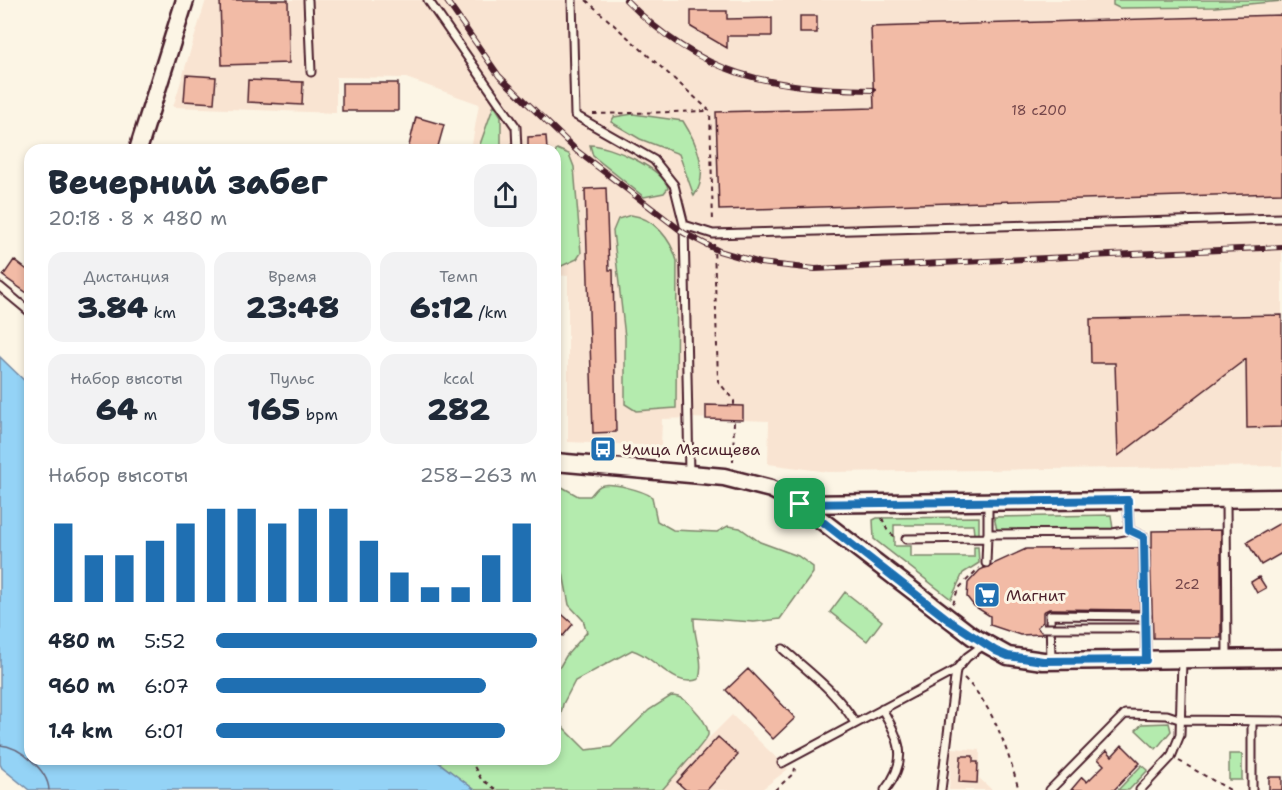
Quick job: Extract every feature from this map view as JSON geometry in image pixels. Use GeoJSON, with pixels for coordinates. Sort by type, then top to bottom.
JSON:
{"type":"FeatureCollection","features":[{"type":"Feature","properties":{"kind":"street"},"geometry":{"type":"LineString","coordinates":[[140,144],[185,0]]}},
{"type":"Feature","properties":{"kind":"street"},"geometry":{"type":"LineString","coordinates":[[561,462],[689,473],[748,482],[800,504],[942,616],[1008,656],[1051,661],[1282,658]]}},
{"type":"Feature","properties":{"kind":"street"},"geometry":{"type":"LineString","coordinates":[[800,504],[1282,498]]}},
{"type":"Feature","properties":{"kind":"lane"},"geometry":{"type":"LineString","coordinates":[[308,0],[311,72]]}},
{"type":"Feature","properties":{"kind":"lane"},"geometry":{"type":"LineString","coordinates":[[428,0],[516,128],[517,144]]}},
{"type":"Feature","properties":{"kind":"lane"},"geometry":{"type":"LineString","coordinates":[[572,0],[575,115],[654,160],[674,184],[684,225],[689,473]]}},
{"type":"Feature","properties":{"kind":"lane"},"geometry":{"type":"LineString","coordinates":[[684,225],[713,234],[1282,218]]}},
{"type":"Feature","properties":{"kind":"lane"},"geometry":{"type":"LineString","coordinates":[[0,287],[24,307]]}},
{"type":"Feature","properties":{"kind":"lane"},"geometry":{"type":"LineString","coordinates":[[1226,499],[1227,659]]}},
{"type":"Feature","properties":{"kind":"lane"},"geometry":{"type":"LineString","coordinates":[[1128,500],[1129,530]]}},
{"type":"Feature","properties":{"kind":"lane"},"geometry":{"type":"LineString","coordinates":[[986,563],[988,502]]}},
{"type":"Feature","properties":{"kind":"lane"},"geometry":{"type":"LineString","coordinates":[[906,539],[1113,533],[1129,530],[1144,537],[1146,660]]}},
{"type":"Feature","properties":{"kind":"lane"},"geometry":{"type":"LineString","coordinates":[[1051,661],[1050,615],[1146,616]]}},
{"type":"Feature","properties":{"kind":"lane"},"geometry":{"type":"LineString","coordinates":[[1043,628],[1146,628]]}},
{"type":"Feature","properties":{"kind":"lane"},"geometry":{"type":"LineString","coordinates":[[782,763],[956,670],[967,657],[985,644]]}},
{"type":"Feature","properties":{"kind":"lane"},"geometry":{"type":"LineString","coordinates":[[783,648],[821,682],[848,711],[855,723]]}},
{"type":"Feature","properties":{"kind":"lane"},"geometry":{"type":"LineString","coordinates":[[1140,790],[1171,757],[1180,735],[1182,660]]}},
{"type":"Feature","properties":{"kind":"lane"},"geometry":{"type":"LineString","coordinates":[[941,790],[956,670]]}},
{"type":"Feature","properties":{"kind":"lane"},"geometry":{"type":"LineString","coordinates":[[882,709],[899,738],[901,753],[892,782],[885,790]]}},
{"type":"Feature","properties":{"kind":"lane"},"geometry":{"type":"LineString","coordinates":[[1050,790],[1125,714],[1167,715],[1182,720],[1282,721]]}},
{"type":"Feature","properties":{"kind":"lane"},"geometry":{"type":"LineString","coordinates":[[1252,721],[1252,790]]}},
{"type":"Feature","properties":{"kind":"path"},"geometry":{"type":"LineString","coordinates":[[586,0],[710,111],[718,381],[734,401],[734,406]]}},
{"type":"Feature","properties":{"kind":"path"},"geometry":{"type":"LineString","coordinates":[[575,115],[710,111]]}},
{"type":"Feature","properties":{"kind":"path"},"geometry":{"type":"LineString","coordinates":[[733,462],[734,420]]}},
{"type":"Feature","properties":{"kind":"path"},"geometry":{"type":"LineString","coordinates":[[879,513],[888,532],[906,539]]}},
{"type":"Feature","properties":{"kind":"path"},"geometry":{"type":"LineString","coordinates":[[953,604],[958,589],[973,571],[986,563]]}},
{"type":"Feature","properties":{"kind":"path"},"geometry":{"type":"LineString","coordinates":[[956,670],[977,691],[1001,735],[1019,790]]}},
{"type":"Feature","properties":{"kind":"path"},"geometry":{"type":"LineString","coordinates":[[776,790],[794,773],[798,753]]}},
{"type":"Feature","properties":{"kind":"path"},"geometry":{"type":"LineString","coordinates":[[1171,757],[1230,790]]}},
{"type":"Feature","properties":{"kind":"path"},"geometry":{"type":"LineString","coordinates":[[474,765],[482,779],[497,790]]}},
{"type":"Feature","properties":{"kind":"shaded area"},"geometry":{"type":"Polygon","coordinates":[[[206,0],[1282,0],[1282,466],[828,472],[768,464],[769,421],[689,418],[662,419],[661,446],[568,442],[568,276],[561,275],[561,144],[472,144],[479,104],[406,78],[336,77],[336,113],[173,107],[206,0]]]}},
{"type":"Feature","properties":{"kind":"shaded area"},"geometry":{"type":"Polygon","coordinates":[[[732,715],[788,769],[761,790],[657,790],[732,715]]]}},
{"type":"Feature","properties":{"kind":"shaded area"},"geometry":{"type":"Polygon","coordinates":[[[952,748],[980,750],[979,778],[992,790],[949,790],[952,748]]]}},
{"type":"Feature","properties":{"kind":"green space"},"geometry":{"type":"Polygon","coordinates":[[[1113,0],[1282,1],[1215,7],[1119,8],[1113,5],[1113,0]]]}},
{"type":"Feature","properties":{"kind":"green space"},"geometry":{"type":"Polygon","coordinates":[[[494,105],[501,116],[501,144],[480,144],[494,105]]]}},
{"type":"Feature","properties":{"kind":"green space"},"geometry":{"type":"Polygon","coordinates":[[[633,114],[683,121],[700,158],[701,178],[694,196],[679,154],[640,139],[611,122],[614,117],[633,114]]]}},
{"type":"Feature","properties":{"kind":"green space"},"geometry":{"type":"Polygon","coordinates":[[[590,145],[610,149],[634,159],[656,173],[664,180],[668,188],[664,193],[644,197],[593,156],[590,145]]]}},
{"type":"Feature","properties":{"kind":"green space"},"geometry":{"type":"Polygon","coordinates":[[[561,151],[569,154],[574,167],[581,253],[577,259],[561,266],[561,151]]]}},
{"type":"Feature","properties":{"kind":"green space"},"geometry":{"type":"Polygon","coordinates":[[[631,215],[647,220],[660,231],[671,245],[677,261],[676,408],[636,411],[625,404],[625,337],[613,231],[618,219],[631,215]]]}},
{"type":"Feature","properties":{"kind":"green space"},"geometry":{"type":"Polygon","coordinates":[[[605,485],[635,490],[652,497],[657,521],[673,530],[717,532],[728,526],[740,528],[760,542],[798,556],[813,567],[813,573],[780,619],[754,622],[694,618],[701,664],[699,679],[681,680],[632,650],[575,681],[563,704],[561,714],[561,665],[587,632],[583,620],[569,605],[561,572],[561,486],[578,496],[590,496],[599,487],[605,485]]]}},
{"type":"Feature","properties":{"kind":"green space"},"geometry":{"type":"Polygon","coordinates":[[[1111,515],[1113,529],[997,530],[994,517],[1111,515]]]}},
{"type":"Feature","properties":{"kind":"green space"},"geometry":{"type":"Polygon","coordinates":[[[979,517],[979,534],[974,534],[973,525],[894,525],[894,546],[911,546],[911,557],[974,557],[974,547],[978,547],[979,563],[963,573],[951,599],[874,539],[873,520],[877,518],[979,517]]]}},
{"type":"Feature","properties":{"kind":"green space"},"geometry":{"type":"Polygon","coordinates":[[[845,592],[882,621],[867,641],[830,612],[845,592]]]}},
{"type":"Feature","properties":{"kind":"green space"},"geometry":{"type":"Polygon","coordinates":[[[671,696],[690,704],[706,725],[708,732],[695,752],[662,790],[475,790],[442,765],[561,765],[561,725],[586,750],[611,747],[649,710],[671,696]]]}},
{"type":"Feature","properties":{"kind":"green space"},"geometry":{"type":"Polygon","coordinates":[[[1169,723],[1171,731],[1156,749],[1136,730],[1142,724],[1169,723]]]}},
{"type":"Feature","properties":{"kind":"green space"},"geometry":{"type":"Polygon","coordinates":[[[1229,754],[1242,754],[1242,780],[1229,780],[1229,754]]]}},
{"type":"Feature","properties":{"kind":"green space"},"geometry":{"type":"Polygon","coordinates":[[[1142,765],[1148,770],[1129,790],[1118,790],[1142,765]]]}},
{"type":"Feature","properties":{"kind":"water"},"geometry":{"type":"Polygon","coordinates":[[[0,357],[24,380],[24,765],[442,765],[475,790],[29,790],[0,764],[0,357]]]}},
{"type":"Feature","properties":{"kind":"building"},"geometry":{"type":"Polygon","coordinates":[[[220,0],[288,0],[289,63],[222,65],[220,0]]]}},
{"type":"Feature","properties":{"kind":"building"},"geometry":{"type":"Polygon","coordinates":[[[691,11],[727,11],[727,19],[772,18],[772,36],[727,36],[727,48],[691,27],[691,11]]]}},
{"type":"Feature","properties":{"kind":"building"},"geometry":{"type":"Polygon","coordinates":[[[1282,15],[1282,193],[719,210],[716,112],[874,108],[871,27],[1282,15]]]}},
{"type":"Feature","properties":{"kind":"building"},"geometry":{"type":"Polygon","coordinates":[[[800,16],[817,16],[817,33],[800,33],[800,16]]]}},
{"type":"Feature","properties":{"kind":"building"},"geometry":{"type":"Polygon","coordinates":[[[186,75],[216,77],[214,103],[184,101],[186,75]]]}},
{"type":"Feature","properties":{"kind":"building"},"geometry":{"type":"Polygon","coordinates":[[[248,80],[303,82],[302,105],[247,102],[248,80]]]}},
{"type":"Feature","properties":{"kind":"building"},"geometry":{"type":"Polygon","coordinates":[[[342,83],[398,83],[398,111],[342,111],[342,83]]]}},
{"type":"Feature","properties":{"kind":"building"},"geometry":{"type":"Polygon","coordinates":[[[416,117],[444,125],[439,144],[409,144],[416,117]]]}},
{"type":"Feature","properties":{"kind":"building"},"geometry":{"type":"Polygon","coordinates":[[[546,136],[547,144],[528,144],[528,137],[546,136]]]}},
{"type":"Feature","properties":{"kind":"building"},"geometry":{"type":"Polygon","coordinates":[[[606,188],[609,270],[613,270],[616,432],[593,433],[585,189],[606,188]]]}},
{"type":"Feature","properties":{"kind":"building"},"geometry":{"type":"Polygon","coordinates":[[[14,260],[24,268],[24,291],[3,276],[14,260]]]}},
{"type":"Feature","properties":{"kind":"building"},"geometry":{"type":"Polygon","coordinates":[[[1282,315],[1282,427],[1247,428],[1246,359],[1118,456],[1115,363],[1091,363],[1090,319],[1282,315]]]}},
{"type":"Feature","properties":{"kind":"building"},"geometry":{"type":"Polygon","coordinates":[[[706,405],[743,406],[743,420],[706,419],[706,405]]]}},
{"type":"Feature","properties":{"kind":"building"},"geometry":{"type":"Polygon","coordinates":[[[1282,522],[1282,553],[1261,565],[1247,542],[1282,522]]]}},
{"type":"Feature","properties":{"kind":"building"},"geometry":{"type":"Polygon","coordinates":[[[1221,530],[1221,638],[1153,638],[1150,548],[1152,548],[1152,531],[1221,530]]]}},
{"type":"Feature","properties":{"kind":"building"},"geometry":{"type":"Polygon","coordinates":[[[1139,548],[1140,610],[1049,609],[1043,612],[1043,622],[1037,627],[1043,634],[1020,635],[990,625],[990,616],[974,606],[967,597],[968,583],[980,570],[1026,549],[1139,548]]]}},
{"type":"Feature","properties":{"kind":"building"},"geometry":{"type":"Polygon","coordinates":[[[1259,577],[1266,588],[1257,593],[1251,582],[1259,577]]]}},
{"type":"Feature","properties":{"kind":"building"},"geometry":{"type":"Polygon","coordinates":[[[561,613],[573,624],[563,636],[561,634],[561,613]]]}},
{"type":"Feature","properties":{"kind":"building"},"geometry":{"type":"Polygon","coordinates":[[[748,669],[795,718],[773,739],[726,690],[748,669]]]}},
{"type":"Feature","properties":{"kind":"building"},"geometry":{"type":"Polygon","coordinates":[[[718,737],[738,755],[707,790],[686,790],[677,782],[718,737]]]}},
{"type":"Feature","properties":{"kind":"building"},"geometry":{"type":"Polygon","coordinates":[[[1122,745],[1140,763],[1114,790],[1071,790],[1082,777],[1087,782],[1104,765],[1098,759],[1107,750],[1112,756],[1122,745]]]}},
{"type":"Feature","properties":{"kind":"building"},"geometry":{"type":"Polygon","coordinates":[[[961,756],[973,756],[973,762],[978,762],[977,783],[959,782],[961,756]]]}},
{"type":"Feature","properties":{"kind":"building"},"geometry":{"type":"Polygon","coordinates":[[[1269,777],[1282,777],[1282,790],[1269,790],[1269,777]]]}},
{"type":"Feature","properties":{"kind":"railway"},"geometry":{"type":"LineString","coordinates":[[446,0],[499,76],[577,151],[684,233],[719,251],[760,263],[815,269],[1282,247]]}},
{"type":"Feature","properties":{"kind":"railway"},"geometry":{"type":"LineString","coordinates":[[626,0],[654,26],[682,46],[710,62],[739,73],[801,86],[873,90]]}},
{"type":"Feature","properties":{"kind":"place","name":"Улица Мясищева"},"geometry":{"type":"Point","coordinates":[603,449]}},
{"type":"Feature","properties":{"kind":"place","name":"Магнит"},"geometry":{"type":"Point","coordinates":[987,595]}},
{"type":"Feature","properties":{"kind":"route"},"geometry":{"type":"LineString","coordinates":[[1128,500],[1129,530],[1144,537],[1146,660],[1026,660],[996,651],[928,605],[800,504],[1128,500]]}}]}
